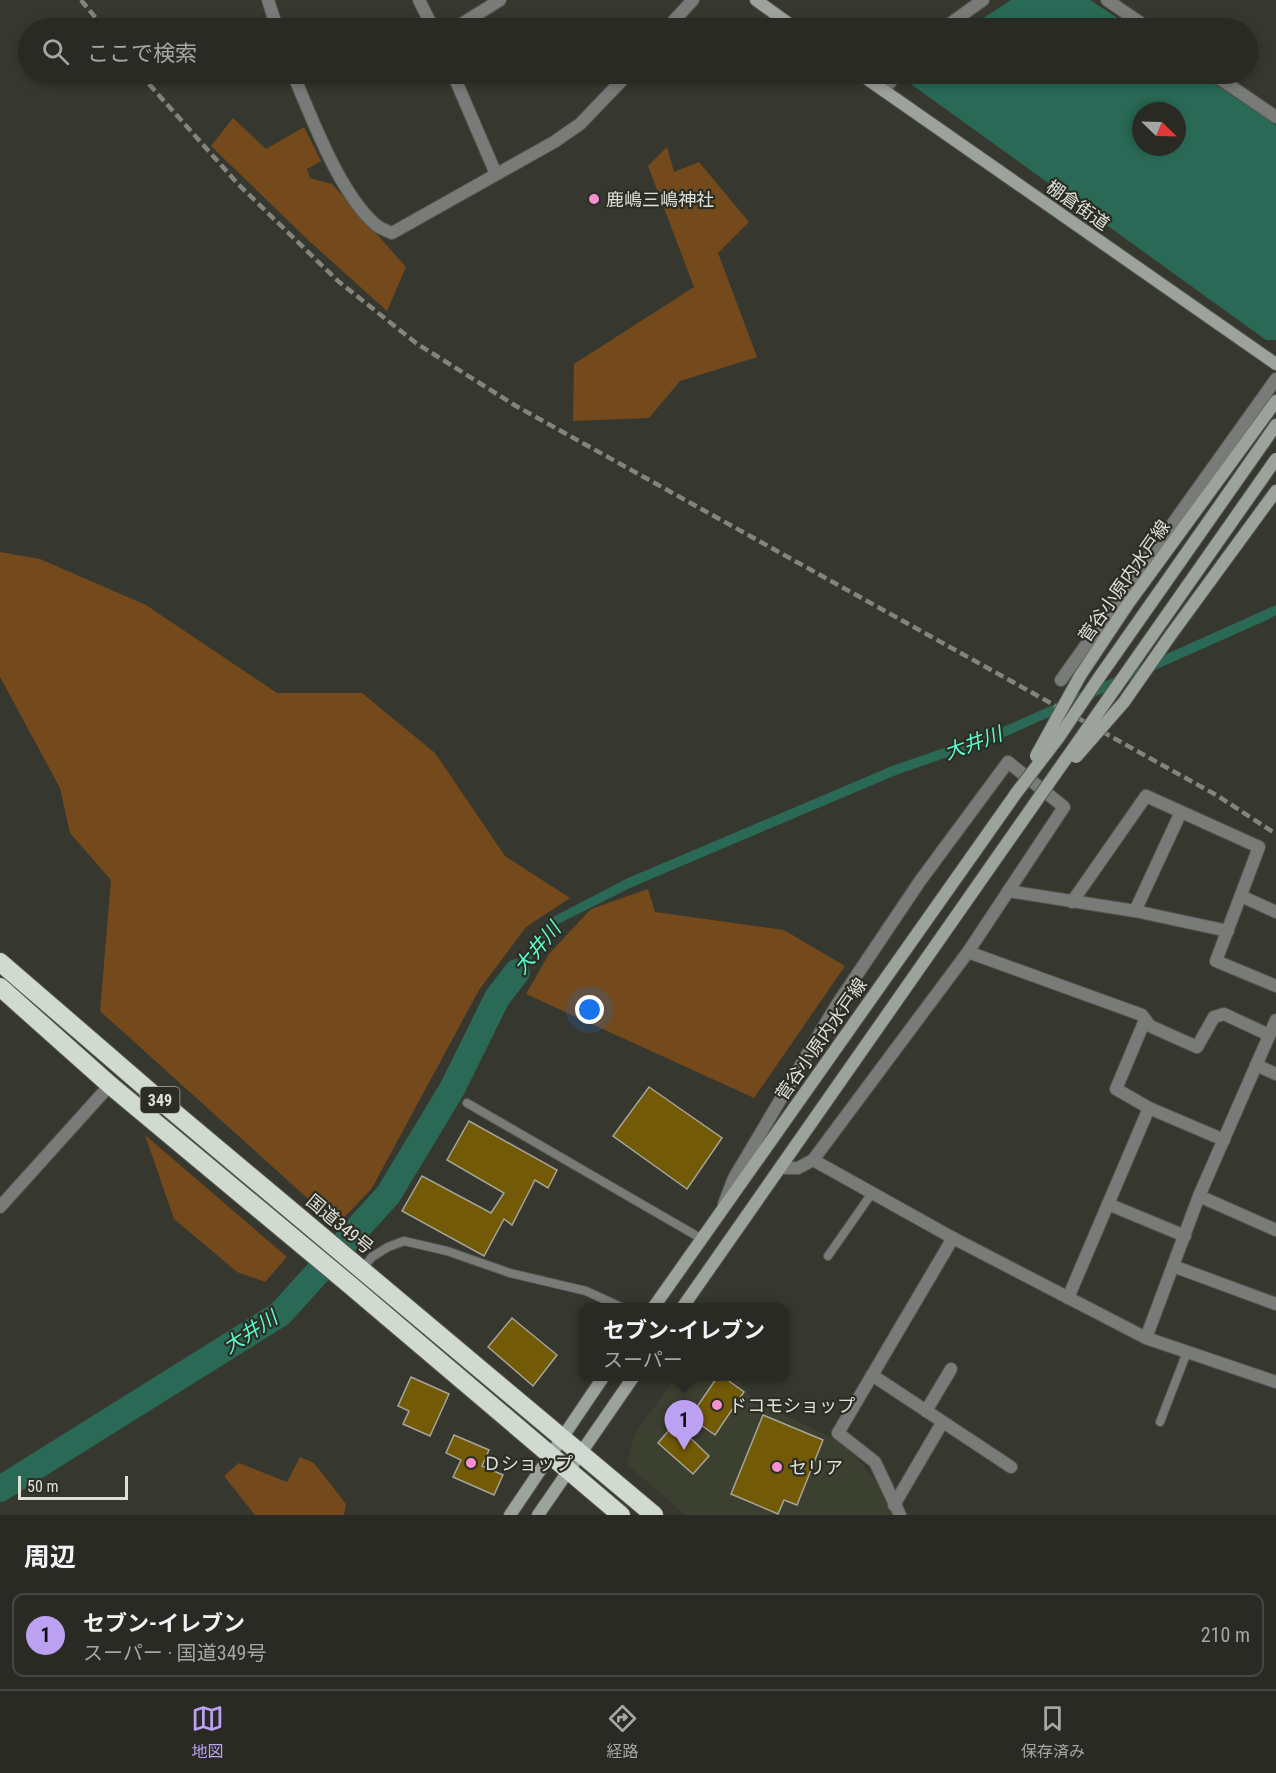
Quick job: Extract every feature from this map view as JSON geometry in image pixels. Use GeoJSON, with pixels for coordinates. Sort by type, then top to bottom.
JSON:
{"type":"FeatureCollection","features":[{"type":"Feature","properties":{"kind":"highway","name":"国道349号"},"geometry":{"type":"LineString","coordinates":[[0,962],[169,1108],[654,1515]]}},
{"type":"Feature","properties":{"kind":"highway","name":"349"},"geometry":{"type":"LineString","coordinates":[[0,987],[110,1085],[309,1250],[621,1515]]}},
{"type":"Feature","properties":{"kind":"main road"},"geometry":{"type":"LineString","coordinates":[[756,0],[781,18]]}},
{"type":"Feature","properties":{"kind":"main road","name":"棚倉街道"},"geometry":{"type":"LineString","coordinates":[[874,84],[1276,364]]}},
{"type":"Feature","properties":{"kind":"main road","name":"菅谷小原内水戸線"},"geometry":{"type":"LineString","coordinates":[[1017,792],[1080,676],[1128,604],[1276,401]]}},
{"type":"Feature","properties":{"kind":"main road","name":"菅谷小原内水戸線"},"geometry":{"type":"LineString","coordinates":[[657,1303],[1017,792],[1059,737],[1276,425]]}},
{"type":"Feature","properties":{"kind":"main road"},"geometry":{"type":"LineString","coordinates":[[686,1303],[1276,459]]}},
{"type":"Feature","properties":{"kind":"main road"},"geometry":{"type":"LineString","coordinates":[[1035,803],[1124,702],[1276,491]]}},
{"type":"Feature","properties":{"kind":"main road"},"geometry":{"type":"LineString","coordinates":[[510,1515],[601,1381]]}},
{"type":"Feature","properties":{"kind":"main road"},"geometry":{"type":"LineString","coordinates":[[538,1515],[631,1381]]}},
{"type":"Feature","properties":{"kind":"street"},"geometry":{"type":"LineString","coordinates":[[268,0],[274,18]]}},
{"type":"Feature","properties":{"kind":"street"},"geometry":{"type":"LineString","coordinates":[[419,0],[428,18]]}},
{"type":"Feature","properties":{"kind":"street"},"geometry":{"type":"LineString","coordinates":[[471,18],[500,0]]}},
{"type":"Feature","properties":{"kind":"street"},"geometry":{"type":"LineString","coordinates":[[676,18],[693,0]]}},
{"type":"Feature","properties":{"kind":"street"},"geometry":{"type":"LineString","coordinates":[[958,18],[983,0]]}},
{"type":"Feature","properties":{"kind":"street"},"geometry":{"type":"LineString","coordinates":[[1107,0],[1133,18]]}},
{"type":"Feature","properties":{"kind":"street"},"geometry":{"type":"LineString","coordinates":[[297,84],[337,172],[356,201],[376,225],[393,233],[554,142],[580,124],[618,84]]}},
{"type":"Feature","properties":{"kind":"street"},"geometry":{"type":"LineString","coordinates":[[457,84],[496,174]]}},
{"type":"Feature","properties":{"kind":"street"},"geometry":{"type":"LineString","coordinates":[[884,91],[889,84]]}},
{"type":"Feature","properties":{"kind":"street"},"geometry":{"type":"LineString","coordinates":[[1228,84],[1276,117]]}},
{"type":"Feature","properties":{"kind":"street"},"geometry":{"type":"LineString","coordinates":[[1061,680],[1276,379]]}},
{"type":"Feature","properties":{"kind":"street"},"geometry":{"type":"LineString","coordinates":[[720,1213],[734,1178],[836,1006],[920,881],[1008,762],[1064,807],[968,952],[813,1160],[798,1168],[780,1168]]}},
{"type":"Feature","properties":{"kind":"street"},"geometry":{"type":"LineString","coordinates":[[1072,902],[1146,796],[1259,847],[1216,961],[1276,986]]}},
{"type":"Feature","properties":{"kind":"street"},"geometry":{"type":"LineString","coordinates":[[1135,911],[1182,812]]}},
{"type":"Feature","properties":{"kind":"street"},"geometry":{"type":"LineString","coordinates":[[1008,891],[1135,911],[1228,931]]}},
{"type":"Feature","properties":{"kind":"street"},"geometry":{"type":"LineString","coordinates":[[1241,896],[1276,912]]}},
{"type":"Feature","properties":{"kind":"street"},"geometry":{"type":"LineString","coordinates":[[968,952],[1142,1015],[1150,1026],[1197,1047],[1214,1017],[1224,1014],[1269,1035]]}},
{"type":"Feature","properties":{"kind":"street"},"geometry":{"type":"LineString","coordinates":[[1145,1020],[1116,1089],[1149,1108],[1224,1140]]}},
{"type":"Feature","properties":{"kind":"street"},"geometry":{"type":"LineString","coordinates":[[1146,1338],[1199,1196],[1276,1020]]}},
{"type":"Feature","properties":{"kind":"street"},"geometry":{"type":"LineString","coordinates":[[1256,1065],[1276,1074]]}},
{"type":"Feature","properties":{"kind":"street"},"geometry":{"type":"LineString","coordinates":[[0,1208],[110,1085]]}},
{"type":"Feature","properties":{"kind":"street"},"geometry":{"type":"LineString","coordinates":[[1068,1298],[1149,1108]]}},
{"type":"Feature","properties":{"kind":"street"},"geometry":{"type":"LineString","coordinates":[[813,1160],[952,1238],[1146,1338],[1276,1382]]}},
{"type":"Feature","properties":{"kind":"street"},"geometry":{"type":"LineString","coordinates":[[1199,1196],[1276,1230]]}},
{"type":"Feature","properties":{"kind":"street"},"geometry":{"type":"LineString","coordinates":[[1108,1204],[1185,1236]]}},
{"type":"Feature","properties":{"kind":"street"},"geometry":{"type":"LineString","coordinates":[[897,1510],[875,1462],[838,1433],[952,1238]]}},
{"type":"Feature","properties":{"kind":"street"},"geometry":{"type":"LineString","coordinates":[[1173,1266],[1276,1304]]}},
{"type":"Feature","properties":{"kind":"street"},"geometry":{"type":"LineString","coordinates":[[926,1411],[951,1369]]}},
{"type":"Feature","properties":{"kind":"street"},"geometry":{"type":"LineString","coordinates":[[872,1375],[1011,1467]]}},
{"type":"Feature","properties":{"kind":"street"},"geometry":{"type":"LineString","coordinates":[[897,1510],[942,1423]]}},
{"type":"Feature","properties":{"kind":"lane"},"geometry":{"type":"LineString","coordinates":[[467,1103],[702,1239]]}},
{"type":"Feature","properties":{"kind":"lane"},"geometry":{"type":"LineString","coordinates":[[828,1256],[872,1193]]}},
{"type":"Feature","properties":{"kind":"lane"},"geometry":{"type":"LineString","coordinates":[[358,1266],[404,1241],[447,1251],[510,1273],[586,1291],[612,1303]]}},
{"type":"Feature","properties":{"kind":"lane"},"geometry":{"type":"LineString","coordinates":[[1160,1422],[1187,1352]]}},
{"type":"Feature","properties":{"kind":"shaded area"},"geometry":{"type":"Polygon","coordinates":[[[233,118],[266,149],[304,127],[321,161],[307,169],[310,178],[332,184],[406,267],[387,311],[307,239],[211,146],[233,118]]]}},
{"type":"Feature","properties":{"kind":"shaded area"},"geometry":{"type":"Polygon","coordinates":[[[667,147],[674,172],[699,162],[749,222],[718,253],[757,357],[680,381],[649,418],[573,421],[574,364],[694,287],[648,166],[667,147]]]}},
{"type":"Feature","properties":{"kind":"shaded area"},"geometry":{"type":"Polygon","coordinates":[[[0,552],[40,559],[146,605],[277,693],[362,693],[435,753],[505,856],[570,898],[526,927],[479,990],[372,1188],[337,1225],[100,1011],[111,880],[70,833],[60,788],[0,677],[0,552]]]}},
{"type":"Feature","properties":{"kind":"shaded area"},"geometry":{"type":"Polygon","coordinates":[[[648,889],[655,912],[784,930],[845,966],[754,1098],[526,994],[549,954],[591,909],[648,889]]]}},
{"type":"Feature","properties":{"kind":"shaded area"},"geometry":{"type":"Polygon","coordinates":[[[145,1135],[287,1257],[265,1282],[237,1272],[174,1219],[145,1135]]]}},
{"type":"Feature","properties":{"kind":"shaded area"},"geometry":{"type":"Polygon","coordinates":[[[673,1381],[738,1381],[755,1401],[841,1442],[878,1482],[896,1515],[685,1515],[627,1464],[634,1435],[673,1381]]]}},
{"type":"Feature","properties":{"kind":"shaded area"},"geometry":{"type":"Polygon","coordinates":[[[300,1457],[314,1463],[346,1504],[344,1515],[255,1515],[224,1476],[239,1463],[287,1482],[300,1457]]]}},
{"type":"Feature","properties":{"kind":"water"},"geometry":{"type":"Polygon","coordinates":[[[1011,0],[1090,0],[1118,18],[983,18],[1011,0]]]}},
{"type":"Feature","properties":{"kind":"water"},"geometry":{"type":"Polygon","coordinates":[[[911,84],[1215,84],[1276,125],[1276,340],[1266,340],[911,84]]]}},
{"type":"Feature","properties":{"kind":"water"},"geometry":{"type":"Polygon","coordinates":[[[1276,605],[1276,615],[1267,620],[1002,738],[896,775],[632,887],[558,924],[501,1000],[493,996],[553,917],[628,878],[892,766],[999,729],[1276,605]]]}},
{"type":"Feature","properties":{"kind":"building"},"geometry":{"type":"Polygon","coordinates":[[[649,1087],[722,1138],[687,1189],[613,1136],[649,1087]]]}},
{"type":"Feature","properties":{"kind":"building"},"geometry":{"type":"Polygon","coordinates":[[[469,1121],[557,1170],[548,1188],[535,1180],[512,1225],[504,1219],[484,1256],[402,1211],[422,1176],[491,1213],[504,1193],[447,1160],[469,1121]]]}},
{"type":"Feature","properties":{"kind":"building"},"geometry":{"type":"Polygon","coordinates":[[[512,1318],[557,1355],[533,1386],[488,1347],[512,1318]]]}},
{"type":"Feature","properties":{"kind":"building"},"geometry":{"type":"Polygon","coordinates":[[[411,1377],[449,1394],[430,1436],[403,1424],[409,1411],[398,1406],[411,1377]]]}},
{"type":"Feature","properties":{"kind":"building","name":"ドコモショップ"},"geometry":{"type":"Polygon","coordinates":[[[715,1381],[729,1381],[744,1392],[715,1435],[690,1417],[715,1381]]]}},
{"type":"Feature","properties":{"kind":"building","name":"セリア"},"geometry":{"type":"Polygon","coordinates":[[[763,1415],[823,1440],[797,1505],[784,1500],[778,1514],[731,1494],[763,1415]]]}},
{"type":"Feature","properties":{"kind":"building"},"geometry":{"type":"Polygon","coordinates":[[[675,1423],[709,1456],[693,1474],[658,1443],[675,1423]]]}},
{"type":"Feature","properties":{"kind":"building","name":"Ｄショップ"},"geometry":{"type":"Polygon","coordinates":[[[454,1435],[489,1450],[482,1466],[503,1475],[494,1495],[453,1477],[461,1460],[446,1453],[454,1435]]]}},
{"type":"Feature","properties":{"kind":"waterway","name":"大井川"},"geometry":{"type":"LineString","coordinates":[[0,1489],[280,1314],[388,1195],[452,1089],[497,998],[517,972]]}},
{"type":"Feature","properties":{"kind":"railway"},"geometry":{"type":"LineString","coordinates":[[81,0],[96,18]]}},
{"type":"Feature","properties":{"kind":"railway"},"geometry":{"type":"LineString","coordinates":[[149,84],[238,184],[338,281],[416,343],[516,406],[1218,796],[1276,834]]}},
{"type":"Feature","properties":{"kind":"place","name":"鹿嶋三嶋神社"},"geometry":{"type":"Point","coordinates":[594,199]}},
{"type":"Feature","properties":{"kind":"place","name":"ドコモショップ"},"geometry":{"type":"Point","coordinates":[717,1405]}},
{"type":"Feature","properties":{"kind":"place","name":"セブン-イレブン"},"geometry":{"type":"Point","coordinates":[684,1450]}},
{"type":"Feature","properties":{"kind":"place","name":"Ｄショップ"},"geometry":{"type":"Point","coordinates":[471,1463]}},
{"type":"Feature","properties":{"kind":"place","name":"セリア"},"geometry":{"type":"Point","coordinates":[777,1467]}}]}
